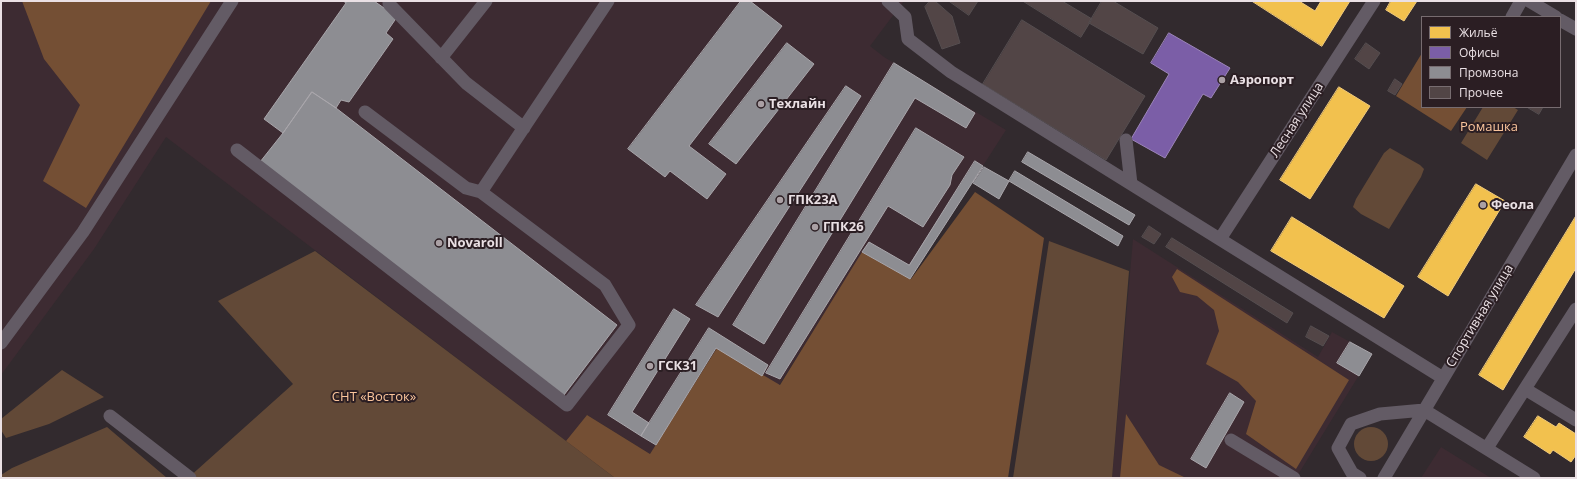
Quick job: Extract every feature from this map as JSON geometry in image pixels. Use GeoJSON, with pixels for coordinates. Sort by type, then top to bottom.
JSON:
{"type":"FeatureCollection","features":[{"type":"Feature","properties":{"kind":"street"},"geometry":{"type":"LineString","coordinates":[[1,343],[83,232],[232,1]]}},
{"type":"Feature","properties":{"kind":"street"},"geometry":{"type":"LineString","coordinates":[[389,1],[390,4],[466,83],[524,128]]}},
{"type":"Feature","properties":{"kind":"street"},"geometry":{"type":"LineString","coordinates":[[441,58],[486,1]]}},
{"type":"Feature","properties":{"kind":"street"},"geometry":{"type":"LineString","coordinates":[[481,192],[608,1]]}},
{"type":"Feature","properties":{"kind":"street"},"geometry":{"type":"LineString","coordinates":[[888,1],[905,17],[908,39],[951,72],[1443,378]]}},
{"type":"Feature","properties":{"kind":"street","name":"Лесная улица"},"geometry":{"type":"LineString","coordinates":[[1220,239],[1374,1]]}},
{"type":"Feature","properties":{"kind":"street"},"geometry":{"type":"LineString","coordinates":[[1513,16],[1521,1]]}},
{"type":"Feature","properties":{"kind":"street"},"geometry":{"type":"LineString","coordinates":[[1529,1],[1554,16]]}},
{"type":"Feature","properties":{"kind":"street"},"geometry":{"type":"LineString","coordinates":[[1561,21],[1576,29]]}},
{"type":"Feature","properties":{"kind":"street"},"geometry":{"type":"LineString","coordinates":[[237,150],[567,405],[629,325],[605,286],[481,192],[466,188],[365,112]]}},
{"type":"Feature","properties":{"kind":"street"},"geometry":{"type":"LineString","coordinates":[[1126,140],[1131,184]]}},
{"type":"Feature","properties":{"kind":"street","name":"Спортивная улица"},"geometry":{"type":"LineString","coordinates":[[1384,478],[1576,155]]}},
{"type":"Feature","properties":{"kind":"street"},"geometry":{"type":"LineString","coordinates":[[1487,448],[1576,309]]}},
{"type":"Feature","properties":{"kind":"street"},"geometry":{"type":"LineString","coordinates":[[1525,389],[1576,420]]}},
{"type":"Feature","properties":{"kind":"street"},"geometry":{"type":"LineString","coordinates":[[1360,478],[1352,472],[1338,448],[1351,424],[1380,414],[1424,410],[1534,478]]}},
{"type":"Feature","properties":{"kind":"street"},"geometry":{"type":"LineString","coordinates":[[110,416],[190,478]]}},
{"type":"Feature","properties":{"kind":"street"},"geometry":{"type":"LineString","coordinates":[[1231,440],[1294,478]]}},
{"type":"Feature","properties":{"kind":"shaded area"},"geometry":{"type":"Polygon","coordinates":[[[1,1],[904,1],[870,46],[884,57],[1006,130],[910,279],[863,252],[778,387],[717,348],[650,454],[587,415],[566,441],[166,137],[94,249],[1,375],[1,1]]]}},
{"type":"Feature","properties":{"kind":"shaded area"},"geometry":{"type":"Polygon","coordinates":[[[22,1],[211,1],[86,208],[43,181],[80,105],[44,59],[22,1]]]}},
{"type":"Feature","properties":{"kind":"shaded area"},"geometry":{"type":"Polygon","coordinates":[[[1421,55],[1421,108],[1466,108],[1451,131],[1396,96],[1421,55]]]}},
{"type":"Feature","properties":{"kind":"shaded area"},"geometry":{"type":"Polygon","coordinates":[[[975,192],[1044,238],[1008,478],[615,478],[566,441],[587,415],[650,454],[717,348],[780,385],[862,252],[911,279],[975,192]]]}},
{"type":"Feature","properties":{"kind":"shaded area"},"geometry":{"type":"Polygon","coordinates":[[[1133,239],[1318,357],[1332,332],[1372,354],[1296,478],[1112,478],[1133,239]]]}},
{"type":"Feature","properties":{"kind":"shaded area"},"geometry":{"type":"Polygon","coordinates":[[[1177,269],[1349,380],[1296,469],[1246,434],[1256,401],[1238,382],[1206,364],[1219,331],[1214,310],[1197,296],[1180,292],[1172,277],[1177,269]]]}},
{"type":"Feature","properties":{"kind":"shaded area"},"geometry":{"type":"Polygon","coordinates":[[[1126,414],[1159,465],[1186,478],[1120,478],[1126,414]]]}},
{"type":"Feature","properties":{"kind":"shaded area"},"geometry":{"type":"Polygon","coordinates":[[[1441,447],[1491,478],[1421,478],[1441,447]]]}},
{"type":"Feature","properties":{"kind":"green space","name":"Ромашка"},"geometry":{"type":"Polygon","coordinates":[[[1482,108],[1515,108],[1518,110],[1487,160],[1461,143],[1482,108]]]}},
{"type":"Feature","properties":{"kind":"green space"},"geometry":{"type":"Polygon","coordinates":[[[1390,148],[1420,165],[1424,169],[1421,177],[1389,229],[1361,214],[1353,207],[1356,199],[1384,153],[1390,148]]]}},
{"type":"Feature","properties":{"kind":"green space"},"geometry":{"type":"Polygon","coordinates":[[[1049,241],[1129,271],[1112,478],[1013,478],[1049,241]]]}},
{"type":"Feature","properties":{"kind":"green space","name":"СНТ «Восток»"},"geometry":{"type":"Polygon","coordinates":[[[315,251],[615,478],[188,478],[293,384],[218,301],[315,251]]]}},
{"type":"Feature","properties":{"kind":"green space"},"geometry":{"type":"Polygon","coordinates":[[[62,370],[104,397],[49,424],[6,438],[1,430],[1,419],[62,370]]]}},
{"type":"Feature","properties":{"kind":"green space"},"geometry":{"type":"Polygon","coordinates":[[[107,427],[167,478],[1,478],[1,475],[12,468],[107,427]]]}},
{"type":"Feature","properties":{"kind":"green space"},"geometry":{"type":"Polygon","coordinates":[[[1368,427],[1374,427],[1383,432],[1387,438],[1387,450],[1383,456],[1374,461],[1368,461],[1359,456],[1354,447],[1354,441],[1359,432],[1368,427]]]}},
{"type":"Feature","properties":{"kind":"building: Жильё"},"geometry":{"type":"Polygon","coordinates":[[[1252,1],[1299,1],[1315,11],[1321,1],[1350,1],[1322,46],[1252,1]]]}},
{"type":"Feature","properties":{"kind":"building: Жильё"},"geometry":{"type":"Polygon","coordinates":[[[1391,1],[1417,1],[1404,21],[1386,10],[1391,1]]]}},
{"type":"Feature","properties":{"kind":"building: Жильё"},"geometry":{"type":"Polygon","coordinates":[[[1339,87],[1370,106],[1310,199],[1280,180],[1339,87]]]}},
{"type":"Feature","properties":{"kind":"building: Жильё"},"geometry":{"type":"Polygon","coordinates":[[[1476,184],[1505,201],[1448,296],[1418,277],[1476,184]]]}},
{"type":"Feature","properties":{"kind":"building: Жильё"},"geometry":{"type":"Polygon","coordinates":[[[1576,216],[1576,268],[1503,390],[1479,375],[1576,216]]]}},
{"type":"Feature","properties":{"kind":"building: Жильё"},"geometry":{"type":"Polygon","coordinates":[[[1292,217],[1404,286],[1384,318],[1271,251],[1292,217]]]}},
{"type":"Feature","properties":{"kind":"building: Жильё"},"geometry":{"type":"Polygon","coordinates":[[[1538,416],[1556,427],[1559,423],[1576,434],[1576,455],[1571,462],[1553,450],[1550,454],[1524,437],[1538,416]]]}},
{"type":"Feature","properties":{"kind":"building: Офисы"},"geometry":{"type":"Polygon","coordinates":[[[1169,33],[1230,68],[1211,98],[1203,94],[1165,158],[1131,139],[1169,74],[1151,63],[1169,33]]]}},
{"type":"Feature","properties":{"kind":"building: Промзона"},"geometry":{"type":"Polygon","coordinates":[[[343,1],[374,1],[397,17],[386,33],[393,39],[349,102],[341,100],[336,108],[312,92],[283,133],[264,119],[346,3],[343,1]]]}},
{"type":"Feature","properties":{"kind":"building: Промзона"},"geometry":{"type":"Polygon","coordinates":[[[741,1],[750,1],[782,26],[689,146],[726,174],[707,199],[670,171],[665,177],[628,149],[741,1]]]}},
{"type":"Feature","properties":{"kind":"building: Промзона","name":"Техлайн"},"geometry":{"type":"Polygon","coordinates":[[[787,43],[814,64],[736,164],[709,144],[787,43]]]}},
{"type":"Feature","properties":{"kind":"building: Промзона","name":"ГПК26"},"geometry":{"type":"Polygon","coordinates":[[[894,63],[975,113],[966,128],[915,98],[764,344],[733,325],[894,63]]]}},
{"type":"Feature","properties":{"kind":"building: Промзона","name":"ГПК23А"},"geometry":{"type":"Polygon","coordinates":[[[846,86],[861,96],[718,317],[696,305],[846,86]]]}},
{"type":"Feature","properties":{"kind":"building: Промзона","name":"Novaroll"},"geometry":{"type":"Polygon","coordinates":[[[312,92],[336,108],[617,325],[564,395],[260,162],[312,92]]]}},
{"type":"Feature","properties":{"kind":"building: Промзона"},"geometry":{"type":"Polygon","coordinates":[[[916,128],[964,157],[952,175],[950,185],[923,227],[888,206],[780,379],[766,373],[916,128]]]}},
{"type":"Feature","properties":{"kind":"building: Промзона"},"geometry":{"type":"Polygon","coordinates":[[[1028,152],[1135,215],[1129,225],[1022,162],[1028,152]]]}},
{"type":"Feature","properties":{"kind":"building: Промзона"},"geometry":{"type":"Polygon","coordinates":[[[975,161],[983,166],[910,279],[862,252],[869,242],[909,265],[975,161]]]}},
{"type":"Feature","properties":{"kind":"building: Промзона"},"geometry":{"type":"Polygon","coordinates":[[[984,167],[1009,181],[999,199],[973,183],[984,167]]]}},
{"type":"Feature","properties":{"kind":"building: Промзона"},"geometry":{"type":"Polygon","coordinates":[[[1015,171],[1123,236],[1118,246],[1009,181],[1015,171]]]}},
{"type":"Feature","properties":{"kind":"building: Промзона","name":"ГСК31"},"geometry":{"type":"Polygon","coordinates":[[[674,309],[690,319],[632,412],[649,423],[641,436],[608,415],[674,309]]]}},
{"type":"Feature","properties":{"kind":"building: Промзона"},"geometry":{"type":"Polygon","coordinates":[[[709,328],[768,365],[762,376],[716,348],[656,445],[641,436],[709,328]]]}},
{"type":"Feature","properties":{"kind":"building: Промзона"},"geometry":{"type":"Polygon","coordinates":[[[1350,342],[1372,354],[1359,376],[1337,363],[1350,342]]]}},
{"type":"Feature","properties":{"kind":"building: Промзона"},"geometry":{"type":"Polygon","coordinates":[[[1230,393],[1244,402],[1206,468],[1191,459],[1230,393]]]}},
{"type":"Feature","properties":{"kind":"building: Прочее"},"geometry":{"type":"Polygon","coordinates":[[[930,1],[935,1],[952,16],[960,43],[942,49],[925,7],[930,1]]]}},
{"type":"Feature","properties":{"kind":"building: Прочее"},"geometry":{"type":"Polygon","coordinates":[[[949,1],[978,1],[969,15],[949,1]]]}},
{"type":"Feature","properties":{"kind":"building: Прочее"},"geometry":{"type":"Polygon","coordinates":[[[1023,1],[1062,1],[1092,19],[1081,37],[1023,1]]]}},
{"type":"Feature","properties":{"kind":"building: Прочее"},"geometry":{"type":"Polygon","coordinates":[[[1102,1],[1113,1],[1158,28],[1143,54],[1089,23],[1102,1]]]}},
{"type":"Feature","properties":{"kind":"building: Прочее"},"geometry":{"type":"Polygon","coordinates":[[[1022,20],[1145,96],[1106,160],[983,84],[1022,20]]]}},
{"type":"Feature","properties":{"kind":"building: Прочее"},"geometry":{"type":"Polygon","coordinates":[[[1366,43],[1380,53],[1369,69],[1355,59],[1366,43]]]}},
{"type":"Feature","properties":{"kind":"building: Прочее"},"geometry":{"type":"Polygon","coordinates":[[[1395,79],[1402,84],[1395,95],[1388,91],[1395,79]]]}},
{"type":"Feature","properties":{"kind":"building: Прочее"},"geometry":{"type":"Polygon","coordinates":[[[1529,108],[1542,108],[1539,114],[1529,108]]]}},
{"type":"Feature","properties":{"kind":"building: Прочее"},"geometry":{"type":"Polygon","coordinates":[[[1149,226],[1161,234],[1154,244],[1142,237],[1149,226]]]}},
{"type":"Feature","properties":{"kind":"building: Прочее"},"geometry":{"type":"Polygon","coordinates":[[[1172,238],[1293,313],[1287,323],[1166,247],[1172,238]]]}},
{"type":"Feature","properties":{"kind":"building: Прочее"},"geometry":{"type":"Polygon","coordinates":[[[1311,326],[1329,336],[1323,346],[1306,337],[1311,326]]]}},
{"type":"Feature","properties":{"kind":"place","name":"Аэропорт"},"geometry":{"type":"Point","coordinates":[1222,80]}},
{"type":"Feature","properties":{"kind":"place","name":"Техлайн"},"geometry":{"type":"Point","coordinates":[761,104]}},
{"type":"Feature","properties":{"kind":"place","name":"ГПК23А"},"geometry":{"type":"Point","coordinates":[780,200]}},
{"type":"Feature","properties":{"kind":"place","name":"Феола"},"geometry":{"type":"Point","coordinates":[1483,205]}},
{"type":"Feature","properties":{"kind":"place","name":"ГПК26"},"geometry":{"type":"Point","coordinates":[815,227]}},
{"type":"Feature","properties":{"kind":"place","name":"Novaroll"},"geometry":{"type":"Point","coordinates":[439,243]}},
{"type":"Feature","properties":{"kind":"place","name":"ГСК31"},"geometry":{"type":"Point","coordinates":[650,366]}}]}
